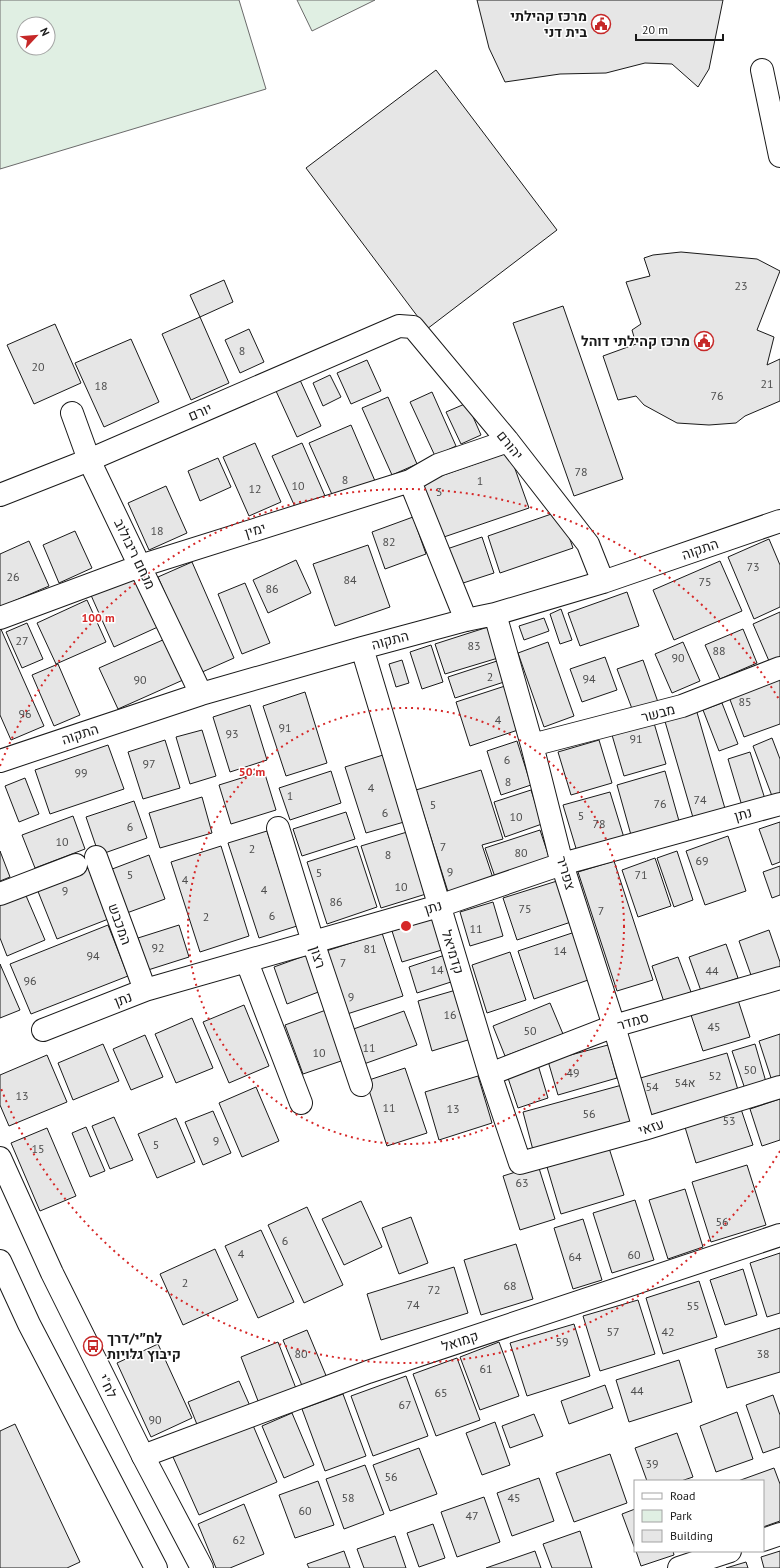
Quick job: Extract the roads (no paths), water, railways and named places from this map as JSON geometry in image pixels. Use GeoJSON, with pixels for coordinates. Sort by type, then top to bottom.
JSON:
{"type":"FeatureCollection","features":[{"type":"Feature","properties":{"kind":"street"},"geometry":{"type":"LineString","coordinates":[[762,70],[780,156]]}},
{"type":"Feature","properties":{"kind":"street","name":"יהורם"},"geometry":{"type":"LineString","coordinates":[[399,326],[413,327],[508,441],[588,544],[603,582]]}},
{"type":"Feature","properties":{"kind":"street","name":"יורם"},"geometry":{"type":"LineString","coordinates":[[0,495],[89,460],[399,326]]}},
{"type":"Feature","properties":{"kind":"street","name":"מנחם ריבולוב"},"geometry":{"type":"LineString","coordinates":[[72,413],[89,460],[201,694]]}},
{"type":"Feature","properties":{"kind":"street","name":"ימין"},"geometry":{"type":"LineString","coordinates":[[0,618],[140,566],[410,481],[438,465],[508,441]]}},
{"type":"Feature","properties":{"kind":"street"},"geometry":{"type":"LineString","coordinates":[[410,481],[466,620]]}},
{"type":"Feature","properties":{"kind":"street","name":"התקוה"},"geometry":{"type":"LineString","coordinates":[[0,760],[201,694],[362,648],[466,620],[495,614],[603,582],[780,522]]}},
{"type":"Feature","properties":{"kind":"street","name":"צפריר"},"geometry":{"type":"LineString","coordinates":[[495,614],[532,745],[562,864],[614,1026],[644,1129]]}},
{"type":"Feature","properties":{"kind":"street","name":"קדמיאל"},"geometry":{"type":"LineString","coordinates":[[362,648],[490,1074],[520,1163]]}},
{"type":"Feature","properties":{"kind":"street","name":"מבשר"},"geometry":{"type":"LineString","coordinates":[[532,745],[682,706],[780,668]]}},
{"type":"Feature","properties":{"kind":"street","name":"נתן"},"geometry":{"type":"LineString","coordinates":[[42,1030],[145,990],[439,906],[562,864],[780,804]]}},
{"type":"Feature","properties":{"kind":"street","name":"רצון"},"geometry":{"type":"LineString","coordinates":[[278,828],[313,942],[361,1086]]}},
{"type":"Feature","properties":{"kind":"street","name":"המכבש"},"geometry":{"type":"LineString","coordinates":[[96,857],[145,990]]}},
{"type":"Feature","properties":{"kind":"street"},"geometry":{"type":"LineString","coordinates":[[0,894],[76,865]]}},
{"type":"Feature","properties":{"kind":"street"},"geometry":{"type":"LineString","coordinates":[[247,962],[301,1103]]}},
{"type":"Feature","properties":{"kind":"street","name":"סמדר"},"geometry":{"type":"LineString","coordinates":[[490,1074],[614,1026],[780,978]]}},
{"type":"Feature","properties":{"kind":"street","name":"עזאי"},"geometry":{"type":"LineString","coordinates":[[520,1163],[644,1129],[780,1087]]}},
{"type":"Feature","properties":{"kind":"street","name":"לח\"י"},"geometry":{"type":"LineString","coordinates":[[0,1158],[52,1273],[143,1456],[202,1568]]}},
{"type":"Feature","properties":{"kind":"street","name":"קמואל"},"geometry":{"type":"LineString","coordinates":[[143,1456],[368,1372],[780,1235]]}},
{"type":"Feature","properties":{"kind":"street"},"geometry":{"type":"LineString","coordinates":[[0,1261],[29,1324],[156,1568]]}},
{"type":"Feature","properties":{"kind":"street"},"geometry":{"type":"LineString","coordinates":[[764,1540],[780,1534]]}},
{"type":"Feature","properties":{"kind":"street"},"geometry":{"type":"LineString","coordinates":[[679,1568],[727,1552]]}},
{"type":"Feature","properties":{"kind":"place","name":"מרכז קהילתי בית דני"},"geometry":{"type":"Point","coordinates":[601,24]}},
{"type":"Feature","properties":{"kind":"place","name":"מרכז קהילתי דוהל"},"geometry":{"type":"Point","coordinates":[704,341]}},
{"type":"Feature","properties":{"kind":"place","name":"לח״י/דרך קיבוץ גלויות"},"geometry":{"type":"Point","coordinates":[93,1346]}}]}
